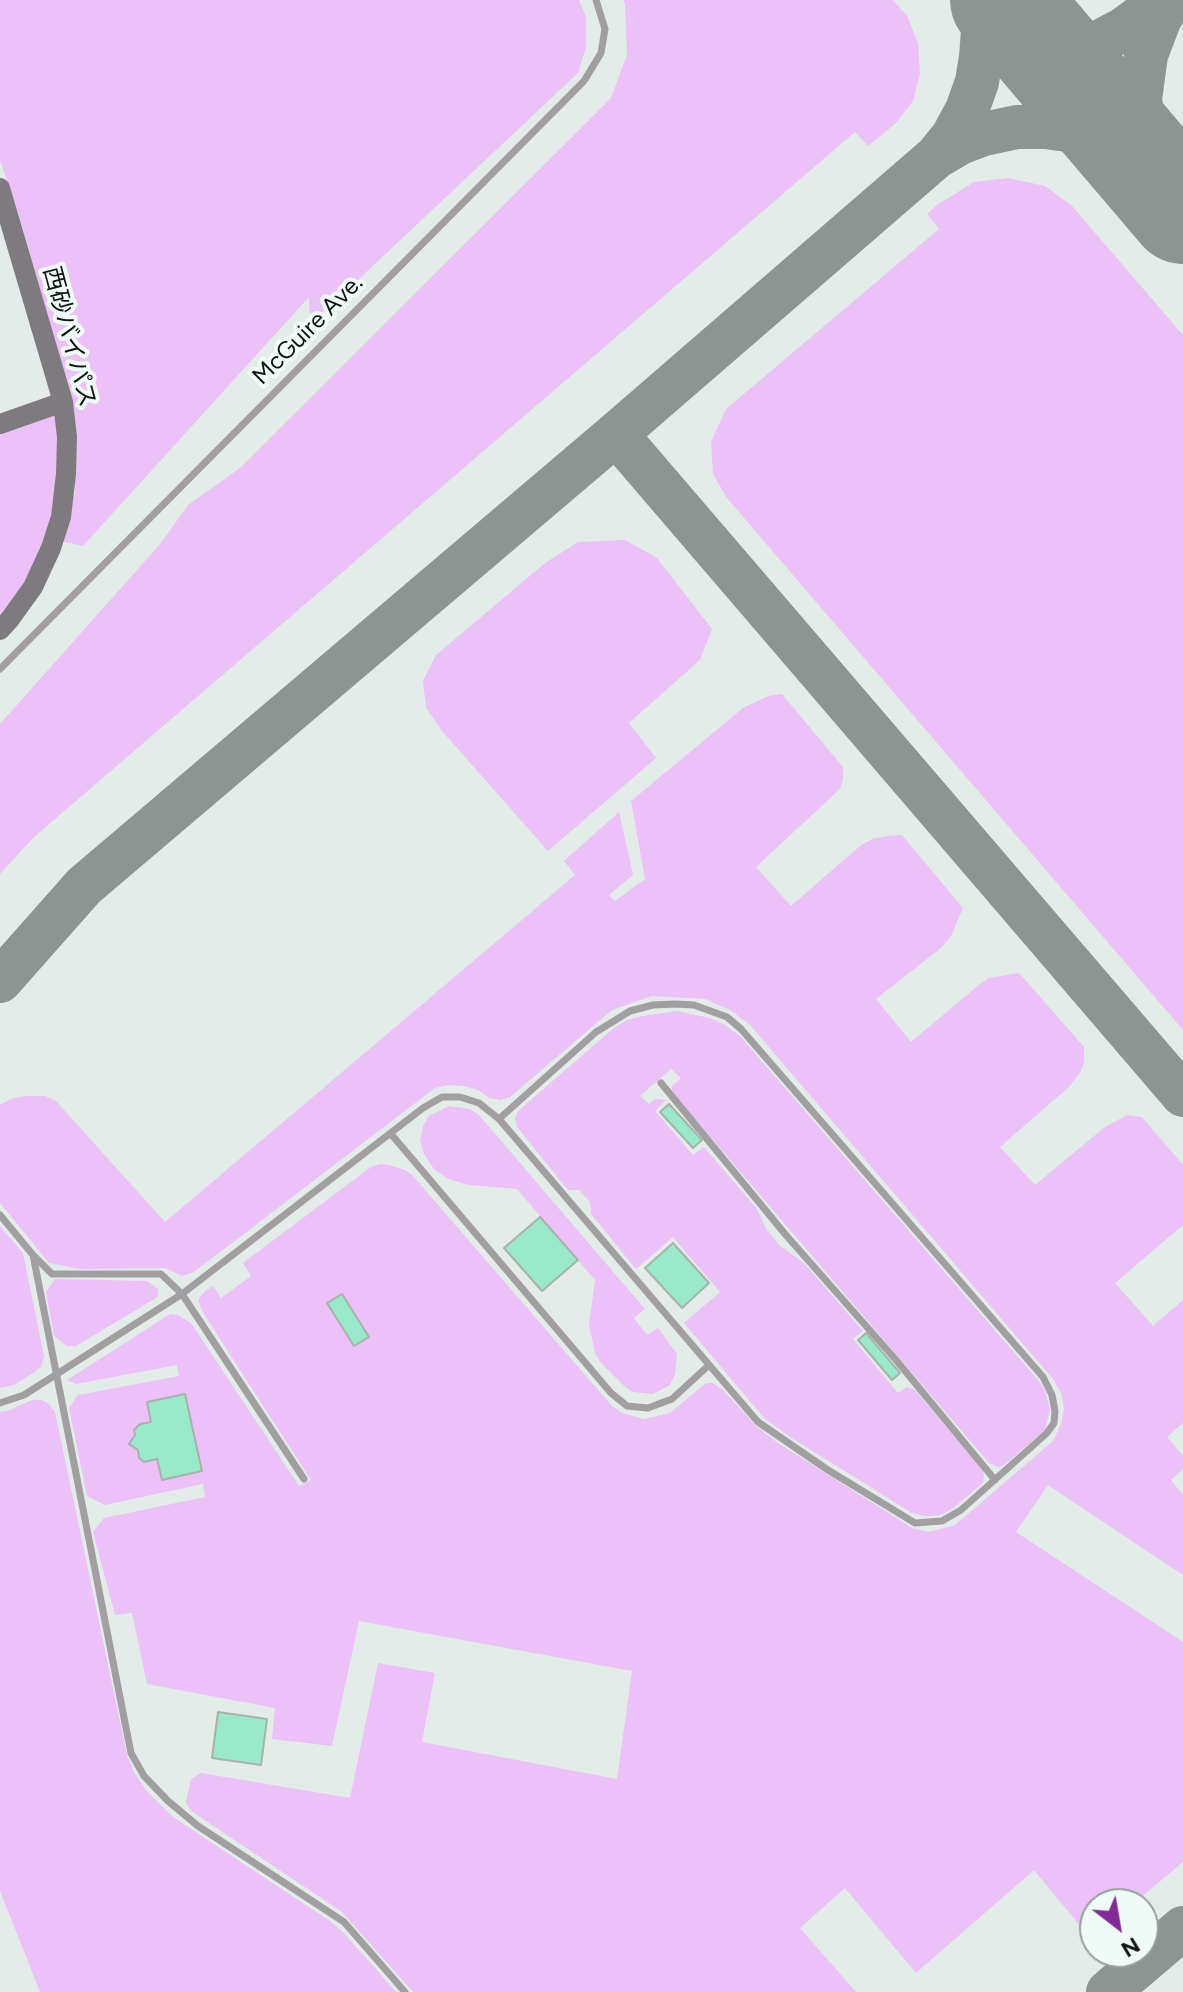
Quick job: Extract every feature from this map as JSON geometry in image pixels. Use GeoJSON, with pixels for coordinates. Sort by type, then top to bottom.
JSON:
{"type":"FeatureCollection","features":[{"type":"Feature","properties":{"kind":"street","name":"西砂バイパス"},"geometry":{"type":"LineString","coordinates":[[0,188],[63,402],[67,437],[61,517],[50,552],[33,587],[0,630]]}},
{"type":"Feature","properties":{"kind":"street"},"geometry":{"type":"LineString","coordinates":[[0,424],[63,402]]}},
{"type":"Feature","properties":{"kind":"lane","name":"McGuire Ave."},"geometry":{"type":"LineString","coordinates":[[0,669],[584,81],[601,53],[605,29],[596,0]]}},
{"type":"Feature","properties":{"kind":"lane"},"geometry":{"type":"LineString","coordinates":[[0,1403],[24,1395],[182,1294],[423,1108],[442,1097],[460,1097],[479,1103],[499,1119],[758,1422],[828,1470],[915,1523],[942,1521],[961,1510],[1047,1433],[1054,1423],[1052,1395],[1043,1377],[741,1029],[727,1017],[694,1005],[653,1005],[630,1011],[596,1032],[499,1119]]}},
{"type":"Feature","properties":{"kind":"lane"},"geometry":{"type":"LineString","coordinates":[[661,1083],[995,1480]]}},
{"type":"Feature","properties":{"kind":"lane"},"geometry":{"type":"LineString","coordinates":[[391,1134],[611,1393],[627,1406],[648,1408],[672,1399],[709,1365]]}},
{"type":"Feature","properties":{"kind":"lane"},"geometry":{"type":"LineString","coordinates":[[0,1215],[52,1274],[161,1274],[182,1294],[304,1479]]}},
{"type":"Feature","properties":{"kind":"lane"},"geometry":{"type":"LineString","coordinates":[[33,1255],[131,1753],[144,1776],[198,1826],[344,1922],[405,1992]]}},
{"type":"Feature","properties":{"kind":"shaded area"},"geometry":{"type":"Polygon","coordinates":[[[0,0],[579,0],[586,17],[586,47],[578,73],[310,325],[309,297],[83,546],[62,541],[75,492],[76,426],[18,213],[0,160],[0,0]]]}},
{"type":"Feature","properties":{"kind":"shaded area"},"geometry":{"type":"Polygon","coordinates":[[[623,0],[893,0],[907,16],[918,43],[920,74],[913,101],[896,123],[868,146],[855,132],[34,837],[0,874],[0,724],[161,543],[188,505],[240,468],[611,98],[627,55],[623,0]]]}},
{"type":"Feature","properties":{"kind":"shaded area"},"geometry":{"type":"Polygon","coordinates":[[[1008,178],[1045,186],[1072,206],[1183,335],[1183,1030],[727,498],[713,474],[711,442],[726,409],[939,229],[927,214],[937,205],[974,182],[1008,178]]]}},
{"type":"Feature","properties":{"kind":"shaded area"},"geometry":{"type":"Polygon","coordinates":[[[63,402],[61,517],[0,630],[0,424],[63,402]]]}},
{"type":"Feature","properties":{"kind":"shaded area"},"geometry":{"type":"Polygon","coordinates":[[[625,540],[657,558],[712,629],[700,660],[629,723],[656,758],[548,851],[442,731],[426,708],[423,681],[436,655],[545,563],[578,542],[625,540]]]}},
{"type":"Feature","properties":{"kind":"shaded area"},"geometry":{"type":"Polygon","coordinates":[[[782,694],[843,767],[840,789],[756,867],[791,906],[860,846],[872,839],[902,835],[963,908],[951,936],[941,948],[876,999],[911,1042],[989,978],[1019,973],[1084,1047],[1081,1071],[1069,1087],[1000,1147],[1035,1185],[1105,1127],[1127,1115],[1142,1117],[1183,1165],[1183,1225],[1115,1283],[1153,1326],[1183,1300],[1183,1423],[1167,1437],[1183,1456],[1183,1469],[1171,1480],[1183,1495],[1183,1575],[1048,1485],[1016,1532],[1183,1642],[1183,1862],[1152,1888],[1079,1888],[1079,1924],[1034,1870],[916,1973],[845,1888],[800,1928],[856,1992],[413,1992],[342,1912],[191,1811],[186,1802],[191,1779],[201,1773],[350,1798],[378,1663],[435,1673],[422,1742],[617,1779],[632,1671],[359,1621],[332,1746],[272,1739],[275,1708],[147,1684],[132,1613],[115,1615],[93,1532],[104,1518],[205,1497],[203,1484],[105,1505],[87,1496],[69,1408],[78,1395],[179,1376],[177,1365],[76,1384],[67,1380],[170,1314],[178,1315],[191,1323],[299,1486],[311,1480],[202,1311],[198,1300],[213,1286],[221,1298],[251,1276],[243,1263],[371,1167],[380,1164],[405,1170],[413,1176],[612,1406],[622,1413],[644,1419],[670,1413],[701,1387],[713,1383],[756,1426],[778,1443],[912,1528],[929,1532],[955,1525],[1053,1441],[1064,1409],[1061,1393],[1053,1379],[750,1025],[730,1010],[705,999],[652,996],[612,1010],[510,1097],[500,1100],[489,1098],[478,1090],[464,1086],[435,1088],[194,1272],[182,1276],[165,1268],[79,1269],[49,1263],[0,1203],[0,1105],[24,1096],[45,1096],[56,1101],[165,1222],[575,875],[564,861],[619,812],[633,875],[609,895],[615,901],[645,879],[631,801],[743,708],[768,696],[782,694]]]}},
{"type":"Feature","properties":{"kind":"shaded area"},"geometry":{"type":"Polygon","coordinates":[[[677,1011],[710,1018],[740,1036],[1045,1390],[1050,1410],[1045,1430],[1004,1465],[999,1467],[989,1463],[672,1092],[672,1086],[681,1078],[671,1069],[640,1096],[649,1104],[655,1099],[666,1100],[655,1111],[693,1155],[704,1147],[757,1209],[767,1230],[779,1245],[804,1263],[863,1331],[853,1339],[898,1393],[907,1387],[915,1390],[982,1469],[983,1483],[943,1514],[924,1516],[912,1513],[764,1418],[684,1323],[720,1292],[673,1237],[636,1269],[591,1214],[590,1202],[579,1190],[568,1190],[517,1127],[515,1118],[518,1111],[615,1027],[642,1016],[677,1011]]]}},
{"type":"Feature","properties":{"kind":"shaded area"},"geometry":{"type":"Polygon","coordinates":[[[449,1106],[470,1109],[479,1115],[645,1309],[634,1318],[647,1335],[658,1328],[677,1354],[675,1374],[670,1385],[653,1394],[633,1392],[600,1362],[589,1325],[595,1280],[517,1189],[469,1185],[448,1179],[434,1169],[424,1154],[420,1140],[423,1126],[429,1116],[449,1106]]]}},
{"type":"Feature","properties":{"kind":"shaded area"},"geometry":{"type":"Polygon","coordinates":[[[0,1226],[23,1253],[44,1356],[41,1367],[35,1372],[14,1385],[0,1388],[0,1226]]]}},
{"type":"Feature","properties":{"kind":"shaded area"},"geometry":{"type":"Polygon","coordinates":[[[55,1279],[147,1281],[158,1289],[158,1294],[76,1346],[67,1346],[54,1336],[46,1292],[55,1279]]]}},
{"type":"Feature","properties":{"kind":"shaded area"},"geometry":{"type":"Polygon","coordinates":[[[32,1400],[42,1400],[55,1412],[127,1755],[134,1772],[146,1790],[173,1817],[330,1921],[396,1992],[40,1992],[0,1891],[0,1412],[32,1400]]]}},
{"type":"Feature","properties":{"kind":"building"},"geometry":{"type":"Polygon","coordinates":[[[669,1104],[702,1140],[693,1148],[660,1112],[669,1104]]]}},
{"type":"Feature","properties":{"kind":"building"},"geometry":{"type":"Polygon","coordinates":[[[540,1217],[578,1260],[542,1291],[504,1248],[540,1217]]]}},
{"type":"Feature","properties":{"kind":"building"},"geometry":{"type":"Polygon","coordinates":[[[673,1243],[709,1283],[682,1308],[645,1268],[673,1243]]]}},
{"type":"Feature","properties":{"kind":"building"},"geometry":{"type":"Polygon","coordinates":[[[342,1294],[369,1337],[354,1346],[327,1303],[342,1294]]]}},
{"type":"Feature","properties":{"kind":"building"},"geometry":{"type":"Polygon","coordinates":[[[866,1333],[900,1373],[892,1380],[858,1340],[866,1333]]]}},
{"type":"Feature","properties":{"kind":"building"},"geometry":{"type":"Polygon","coordinates":[[[185,1394],[202,1471],[162,1480],[157,1459],[144,1462],[139,1458],[138,1450],[129,1444],[140,1424],[151,1422],[147,1402],[185,1394]]]}},
{"type":"Feature","properties":{"kind":"building"},"geometry":{"type":"Polygon","coordinates":[[[218,1712],[267,1719],[261,1765],[212,1758],[218,1712]]]}},
{"type":"Feature","properties":{"kind":"taxiway"},"geometry":{"type":"LineString","coordinates":[[936,157],[953,136],[977,82],[983,31],[979,0]]}},
{"type":"Feature","properties":{"kind":"taxiway"},"geometry":{"type":"LineString","coordinates":[[1042,45],[1061,49],[1094,45],[1124,29],[1163,0]]}},
{"type":"Feature","properties":{"kind":"taxiway"},"geometry":{"type":"LineString","coordinates":[[1172,0],[1160,18],[1146,55],[1140,99],[1146,142],[1157,171],[1173,198]]}},
{"type":"Feature","properties":{"kind":"taxiway"},"geometry":{"type":"LineString","coordinates":[[0,981],[84,886],[616,434],[936,157],[984,134],[1017,127],[1046,127],[1074,131],[1104,141],[1146,167]]}},
{"type":"Feature","properties":{"kind":"taxiway"},"geometry":{"type":"LineString","coordinates":[[616,434],[1183,1095]]}},
{"type":"Feature","properties":{"kind":"taxiway"},"geometry":{"type":"LineString","coordinates":[[1108,1992],[1183,1928]]}},
{"type":"Feature","properties":{"kind":"runway"},"geometry":{"type":"LineString","coordinates":[[1004,0],[1183,210]]}}]}
